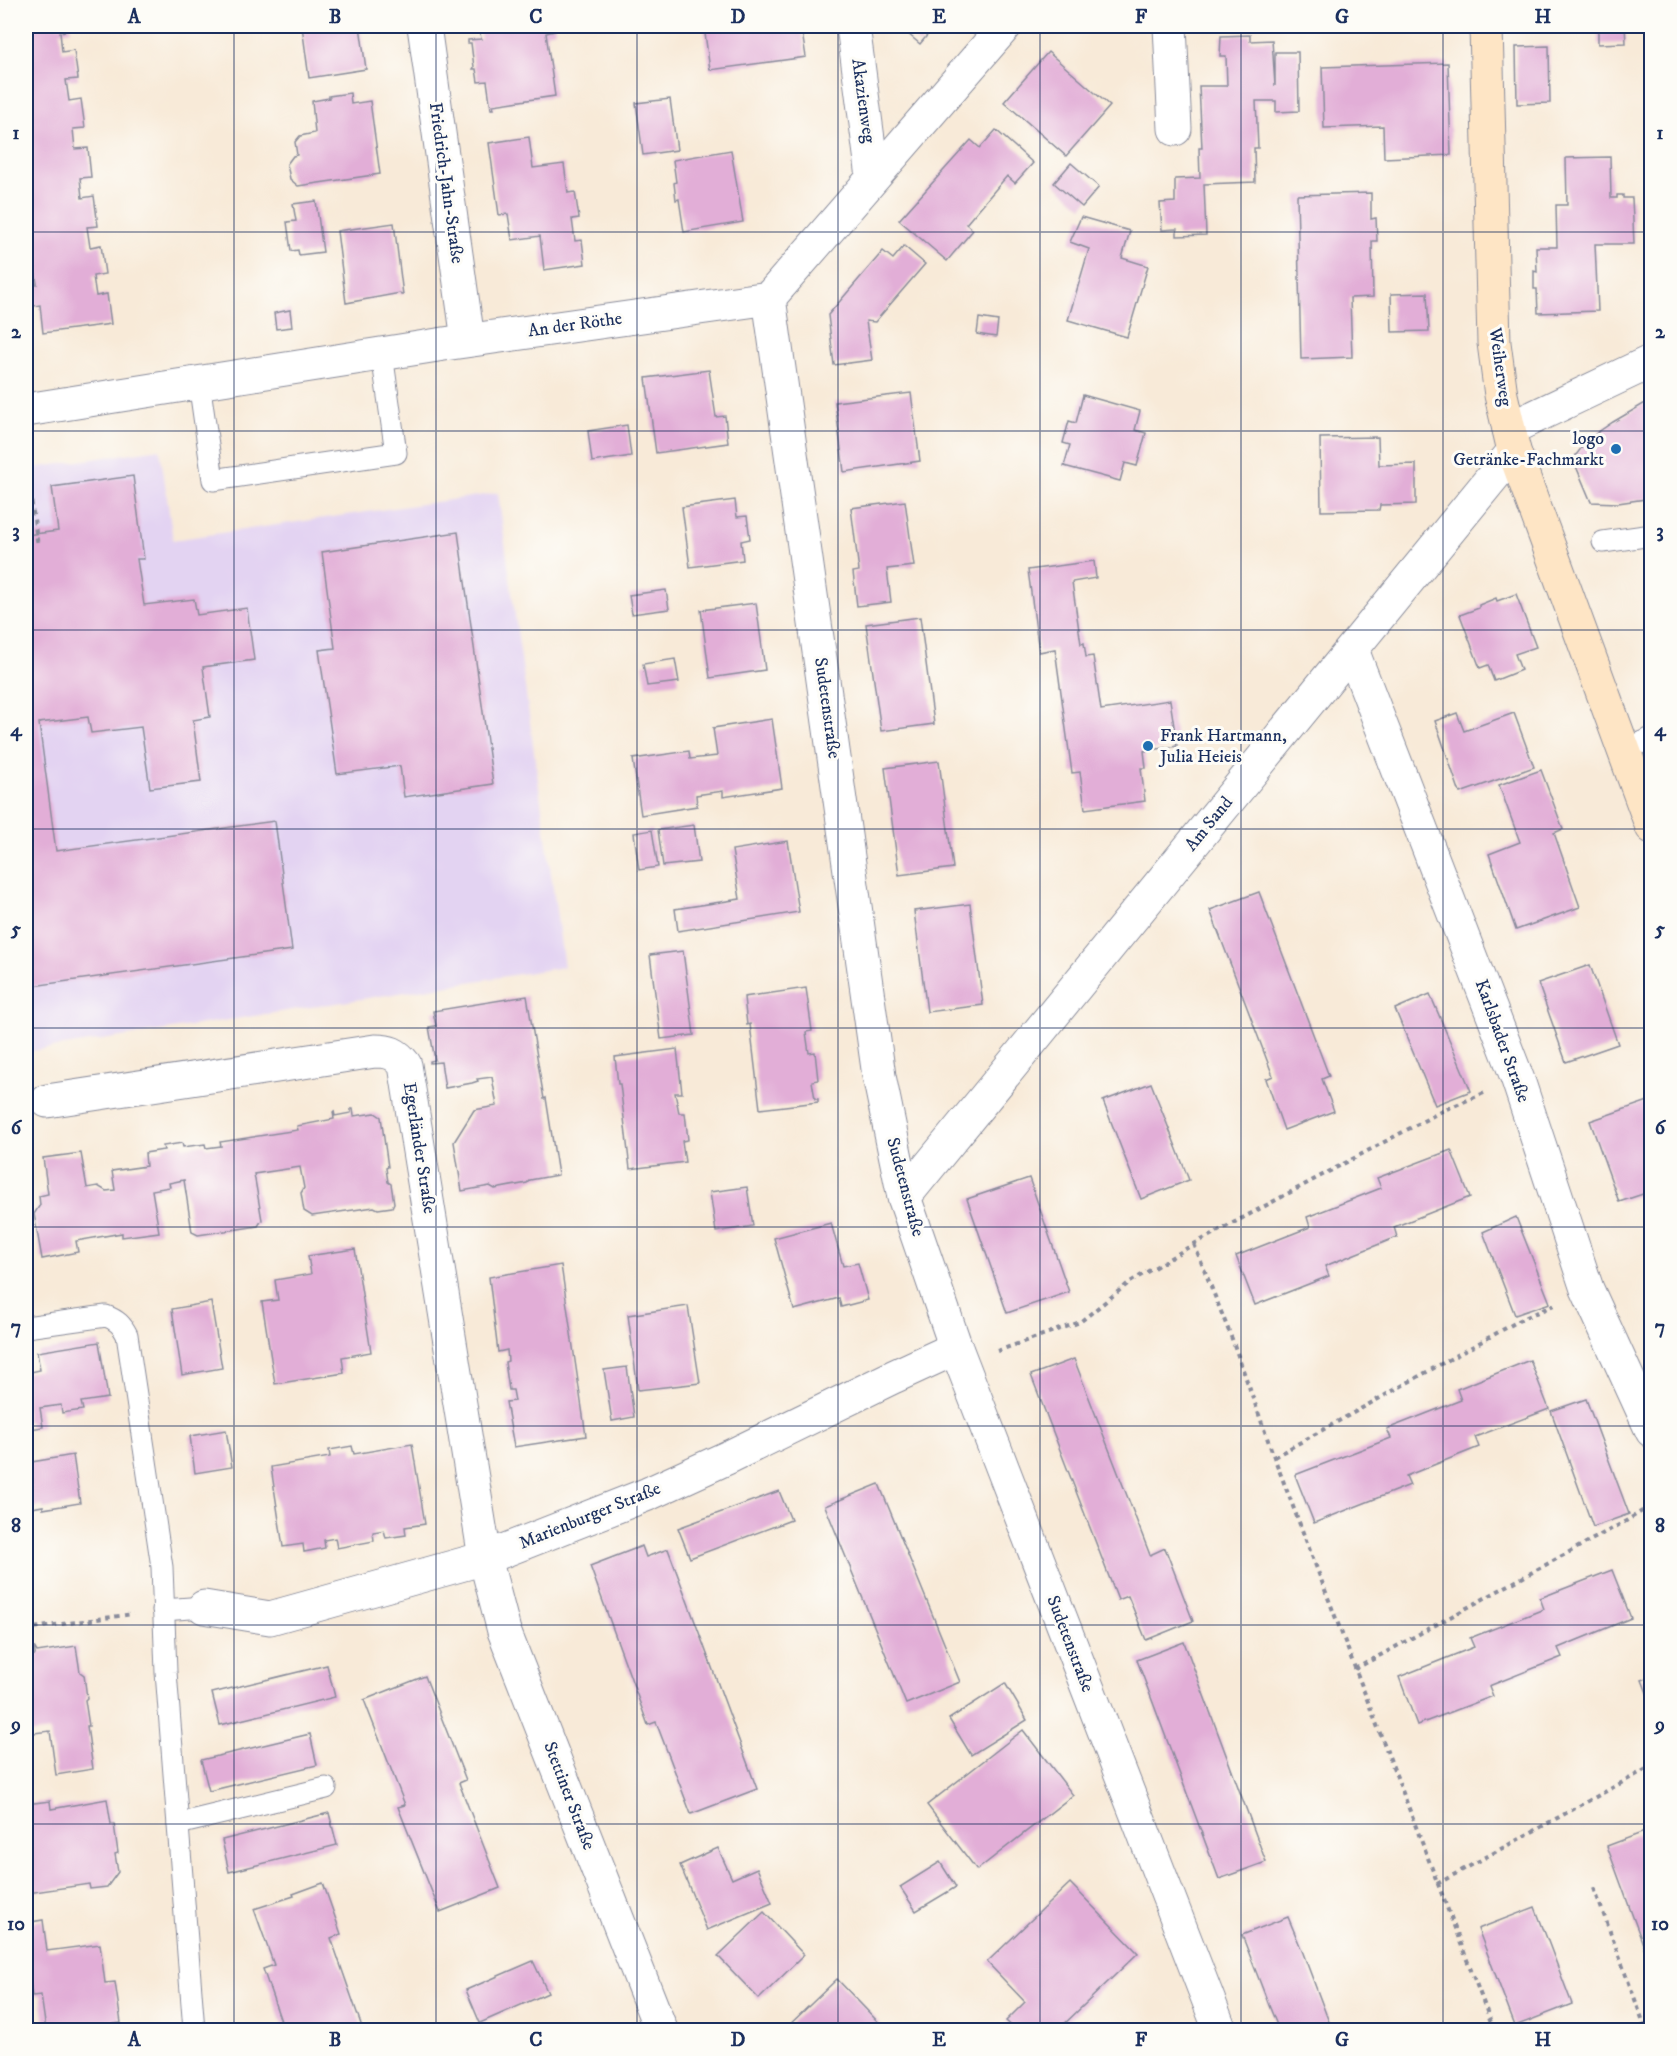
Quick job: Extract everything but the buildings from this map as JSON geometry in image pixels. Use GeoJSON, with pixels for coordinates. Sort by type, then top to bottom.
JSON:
{"type":"FeatureCollection","features":[{"type":"Feature","properties":{"kind":"main road","name":"Weiherweg"},"geometry":{"type":"LineString","coordinates":[[1486,26],[1494,343],[1501,395],[1512,440],[1637,744],[1652,827]]}},
{"type":"Feature","properties":{"kind":"street","name":"Friedrich-Jahn-Straße"},"geometry":{"type":"LineString","coordinates":[[424,26],[468,340]]}},
{"type":"Feature","properties":{"kind":"street","name":"Akazienweg"},"geometry":{"type":"LineString","coordinates":[[853,26],[873,177]]}},
{"type":"Feature","properties":{"kind":"street"},"geometry":{"type":"LineString","coordinates":[[769,298],[1005,26]]}},
{"type":"Feature","properties":{"kind":"street"},"geometry":{"type":"LineString","coordinates":[[1170,26],[1175,129]]}},
{"type":"Feature","properties":{"kind":"street","name":"An der Röthe"},"geometry":{"type":"LineString","coordinates":[[26,410],[468,340],[769,298]]}},
{"type":"Feature","properties":{"kind":"street","name":"Sudetenstraße"},"geometry":{"type":"LineString","coordinates":[[769,298],[879,1076],[904,1197],[959,1356],[1220,2031]]}},
{"type":"Feature","properties":{"kind":"street"},"geometry":{"type":"LineString","coordinates":[[1512,440],[1652,361]]}},
{"type":"Feature","properties":{"kind":"street","name":"Am Sand"},"geometry":{"type":"LineString","coordinates":[[904,1197],[1352,650],[1512,440]]}},
{"type":"Feature","properties":{"kind":"street","name":"Karlsbader Straße"},"geometry":{"type":"LineString","coordinates":[[1352,650],[1518,1080],[1587,1289],[1652,1431]]}},
{"type":"Feature","properties":{"kind":"street","name":"Egerländer Straße"},"geometry":{"type":"LineString","coordinates":[[47,1101],[375,1051],[387,1051],[398,1056],[405,1065],[407,1076],[485,1558]]}},
{"type":"Feature","properties":{"kind":"street","name":"Marienburger Straße"},"geometry":{"type":"LineString","coordinates":[[204,1606],[270,1618],[485,1558],[648,1494],[893,1377],[959,1356]]}},
{"type":"Feature","properties":{"kind":"street","name":"Stettiner Straße"},"geometry":{"type":"LineString","coordinates":[[485,1558],[504,1631],[652,2028]]}},
{"type":"Feature","properties":{"kind":"lane"},"geometry":{"type":"LineString","coordinates":[[199,382],[213,480],[396,453],[382,354]]}},
{"type":"Feature","properties":{"kind":"lane"},"geometry":{"type":"LineString","coordinates":[[1603,542],[1652,535]]}},
{"type":"Feature","properties":{"kind":"lane"},"geometry":{"type":"LineString","coordinates":[[26,1327],[106,1316],[115,1319],[128,1335],[162,1567],[166,1672],[194,2031]]}},
{"type":"Feature","properties":{"kind":"lane"},"geometry":{"type":"LineString","coordinates":[[164,1610],[204,1606]]}},
{"type":"Feature","properties":{"kind":"lane"},"geometry":{"type":"LineString","coordinates":[[178,1824],[326,1788]]}},
{"type":"Feature","properties":{"kind":"path"},"geometry":{"type":"LineString","coordinates":[[30,456],[28,490],[38,546]]}},
{"type":"Feature","properties":{"kind":"path"},"geometry":{"type":"LineString","coordinates":[[959,1356],[1053,1333],[1080,1322],[1130,1282],[1194,1245],[1442,1111],[1468,1100]]}},
{"type":"Feature","properties":{"kind":"path"},"geometry":{"type":"LineString","coordinates":[[1194,1245],[1232,1339],[1274,1457],[1494,2031]]}},
{"type":"Feature","properties":{"kind":"path"},"geometry":{"type":"LineString","coordinates":[[1147,1272],[1150,1278]]}},
{"type":"Feature","properties":{"kind":"path"},"geometry":{"type":"LineString","coordinates":[[1274,1457],[1521,1319],[1549,1307]]}},
{"type":"Feature","properties":{"kind":"path"},"geometry":{"type":"LineString","coordinates":[[1355,1669],[1652,1505]]}},
{"type":"Feature","properties":{"kind":"path"},"geometry":{"type":"LineString","coordinates":[[26,1629],[164,1610]]}},
{"type":"Feature","properties":{"kind":"path"},"geometry":{"type":"LineString","coordinates":[[1437,1884],[1652,1766]]}},
{"type":"Feature","properties":{"kind":"path"},"geometry":{"type":"LineString","coordinates":[[1593,1888],[1644,2024]]}},
{"type":"Feature","properties":{"kind":"path"},"geometry":{"type":"LineString","coordinates":[[1634,2031],[1652,2020]]}},
{"type":"Feature","properties":{"kind":"shaded area"},"geometry":{"type":"Polygon","coordinates":[[[160,449],[173,540],[498,493],[564,967],[26,1052],[26,469],[160,449]]]}},
{"type":"Feature","properties":{"kind":"place","name":"logo Getränke-Fachmarkt"},"geometry":{"type":"Point","coordinates":[1616,449]}},
{"type":"Feature","properties":{"kind":"place","name":"Frank Hartmann, Julia Heieis"},"geometry":{"type":"Point","coordinates":[1148,746]}}]}
